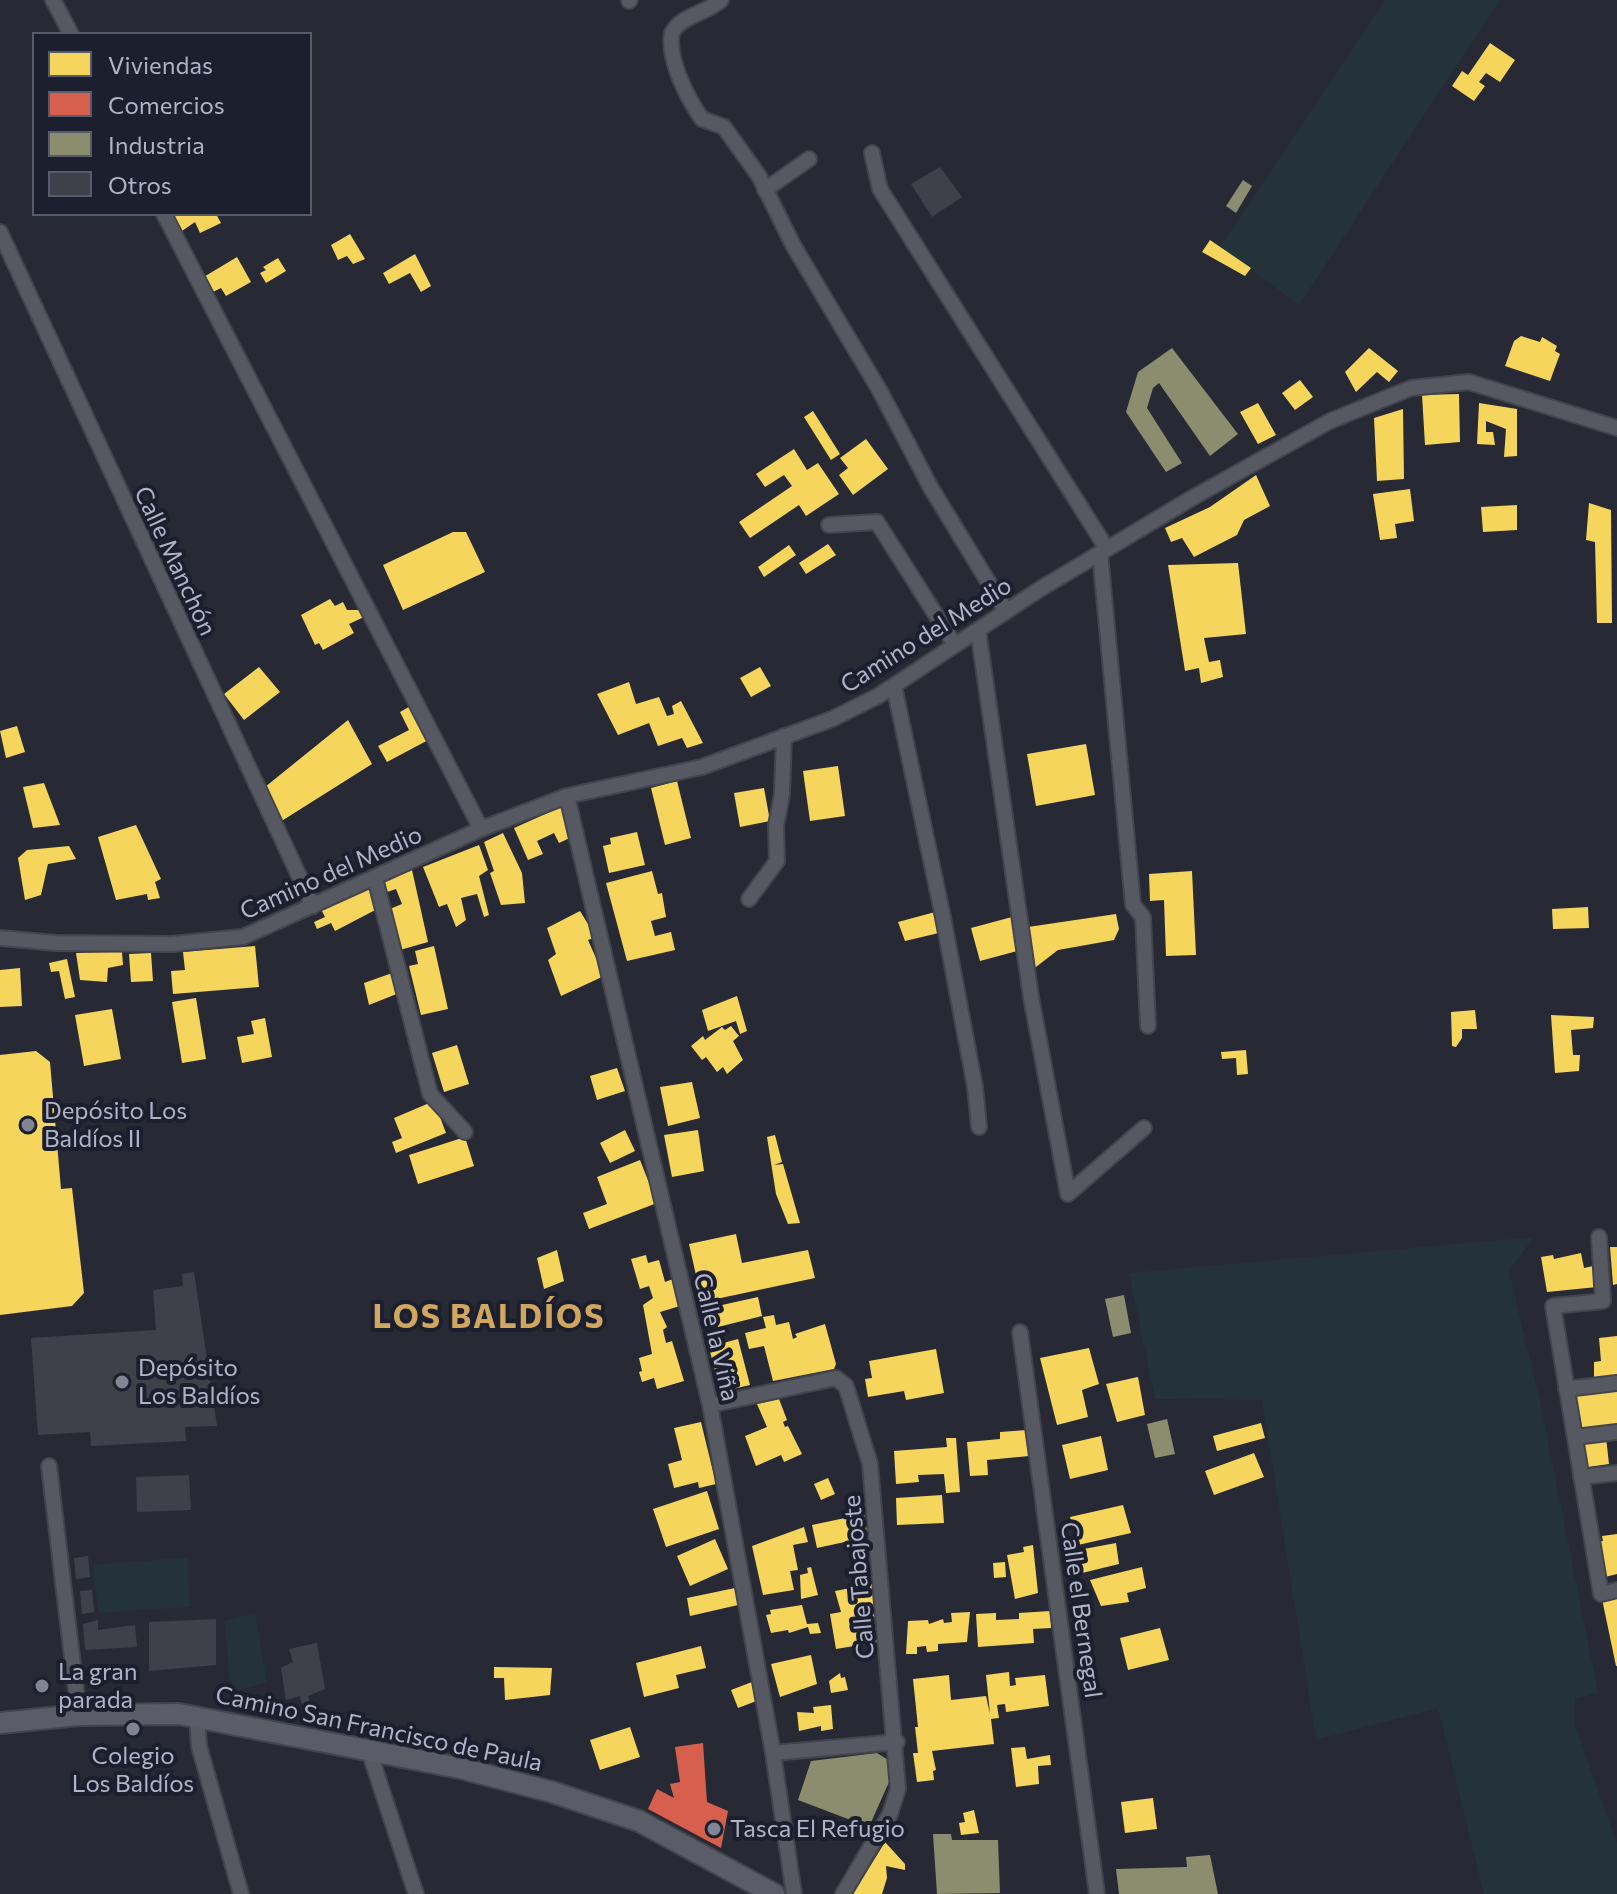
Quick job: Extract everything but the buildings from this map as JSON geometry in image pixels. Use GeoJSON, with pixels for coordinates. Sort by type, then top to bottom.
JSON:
{"type":"FeatureCollection","features":[{"type":"Feature","properties":{"kind":"main road","name":"Camino San Francisco de Paula"},"geometry":{"type":"LineString","coordinates":[[0,1723],[132,1712],[197,1718],[460,1768],[639,1821],[774,1894]]}},
{"type":"Feature","properties":{"kind":"street"},"geometry":{"type":"LineString","coordinates":[[53,0],[70,32]]}},
{"type":"Feature","properties":{"kind":"street"},"geometry":{"type":"LineString","coordinates":[[721,0],[712,8],[675,26],[669,45],[672,58],[702,119],[717,121],[731,134],[765,190],[880,391],[931,488],[1006,611]]}},
{"type":"Feature","properties":{"kind":"street"},"geometry":{"type":"LineString","coordinates":[[872,153],[880,189],[1103,551],[1133,905],[1143,917],[1148,1026]]}},
{"type":"Feature","properties":{"kind":"street"},"geometry":{"type":"LineString","coordinates":[[765,190],[809,159]]}},
{"type":"Feature","properties":{"kind":"street"},"geometry":{"type":"LineString","coordinates":[[165,216],[481,829]]}},
{"type":"Feature","properties":{"kind":"street","name":"Calle Manchón"},"geometry":{"type":"LineString","coordinates":[[0,232],[313,906]]}},
{"type":"Feature","properties":{"kind":"street","name":"Camino del Medio"},"geometry":{"type":"LineString","coordinates":[[0,938],[56,943],[205,942],[243,937],[481,829],[567,796],[702,767],[832,719],[894,686],[1103,551],[1330,421],[1411,388],[1469,382],[1617,428]]}},
{"type":"Feature","properties":{"kind":"street"},"geometry":{"type":"LineString","coordinates":[[829,525],[877,522],[955,645]]}},
{"type":"Feature","properties":{"kind":"street"},"geometry":{"type":"LineString","coordinates":[[978,630],[1031,997],[1068,1194],[1073,1194],[1144,1128]]}},
{"type":"Feature","properties":{"kind":"street"},"geometry":{"type":"LineString","coordinates":[[894,686],[943,917],[975,1087],[979,1127]]}},
{"type":"Feature","properties":{"kind":"street"},"geometry":{"type":"LineString","coordinates":[[749,899],[777,861],[776,826],[782,794],[784,736]]}},
{"type":"Feature","properties":{"kind":"street","name":"Calle la Viña"},"geometry":{"type":"LineString","coordinates":[[567,796],[710,1405],[773,1753],[794,1894]]}},
{"type":"Feature","properties":{"kind":"street"},"geometry":{"type":"LineString","coordinates":[[375,878],[430,1094],[465,1132]]}},
{"type":"Feature","properties":{"kind":"street"},"geometry":{"type":"LineString","coordinates":[[1599,1237],[1603,1301],[1553,1306],[1601,1594],[1617,1590]]}},
{"type":"Feature","properties":{"kind":"street","name":"Calle el Bernegal"},"geometry":{"type":"LineString","coordinates":[[1020,1332],[1097,1894]]}},
{"type":"Feature","properties":{"kind":"street","name":"Calle Tabajoste"},"geometry":{"type":"LineString","coordinates":[[710,1405],[836,1378],[846,1386],[870,1464],[897,1742],[898,1789],[890,1814],[843,1894]]}},
{"type":"Feature","properties":{"kind":"street"},"geometry":{"type":"LineString","coordinates":[[1566,1389],[1617,1383]]}},
{"type":"Feature","properties":{"kind":"street"},"geometry":{"type":"LineString","coordinates":[[1575,1437],[1617,1432]]}},
{"type":"Feature","properties":{"kind":"street"},"geometry":{"type":"LineString","coordinates":[[49,1466],[79,1715]]}},
{"type":"Feature","properties":{"kind":"street"},"geometry":{"type":"LineString","coordinates":[[1581,1477],[1617,1473]]}},
{"type":"Feature","properties":{"kind":"street"},"geometry":{"type":"LineString","coordinates":[[197,1718],[199,1746],[241,1894]]}},
{"type":"Feature","properties":{"kind":"street"},"geometry":{"type":"LineString","coordinates":[[773,1753],[897,1742]]}},
{"type":"Feature","properties":{"kind":"street"},"geometry":{"type":"LineString","coordinates":[[369,1751],[416,1894]]}},
{"type":"Feature","properties":{"kind":"shaded area"},"geometry":{"type":"Polygon","coordinates":[[[1385,0],[1500,0],[1299,305],[1220,247],[1385,0]]]}},
{"type":"Feature","properties":{"kind":"shaded area"},"geometry":{"type":"Polygon","coordinates":[[[1534,1237],[1509,1271],[1540,1401],[1598,1693],[1575,1699],[1575,1725],[1617,1844],[1617,1894],[1484,1894],[1438,1708],[1316,1740],[1262,1400],[1155,1399],[1129,1273],[1534,1237]]]}},
{"type":"Feature","properties":{"kind":"shaded area"},"geometry":{"type":"Polygon","coordinates":[[[189,1557],[190,1607],[98,1613],[93,1565],[189,1557]]]}},
{"type":"Feature","properties":{"kind":"shaded area"},"geometry":{"type":"Polygon","coordinates":[[[255,1613],[267,1682],[237,1691],[231,1687],[224,1621],[255,1613]]]}},
{"type":"Feature","properties":{"kind":"place","name":"Depósito Los Baldíos II"},"geometry":{"type":"Point","coordinates":[28,1125]}},
{"type":"Feature","properties":{"kind":"place","name":"Depósito Los Baldíos"},"geometry":{"type":"Point","coordinates":[122,1382]}},
{"type":"Feature","properties":{"kind":"place","name":"La gran parada"},"geometry":{"type":"Point","coordinates":[42,1686]}},
{"type":"Feature","properties":{"kind":"place","name":"Colegio Los Baldíos"},"geometry":{"type":"Point","coordinates":[133,1729]}},
{"type":"Feature","properties":{"kind":"place","name":"Tasca El Refugio"},"geometry":{"type":"Point","coordinates":[714,1829]}},
{"type":"Feature","properties":{"kind":"district","name":"LOS BALDÍOS"},"geometry":{"type":"Point","coordinates":[489,1317]}}]}
